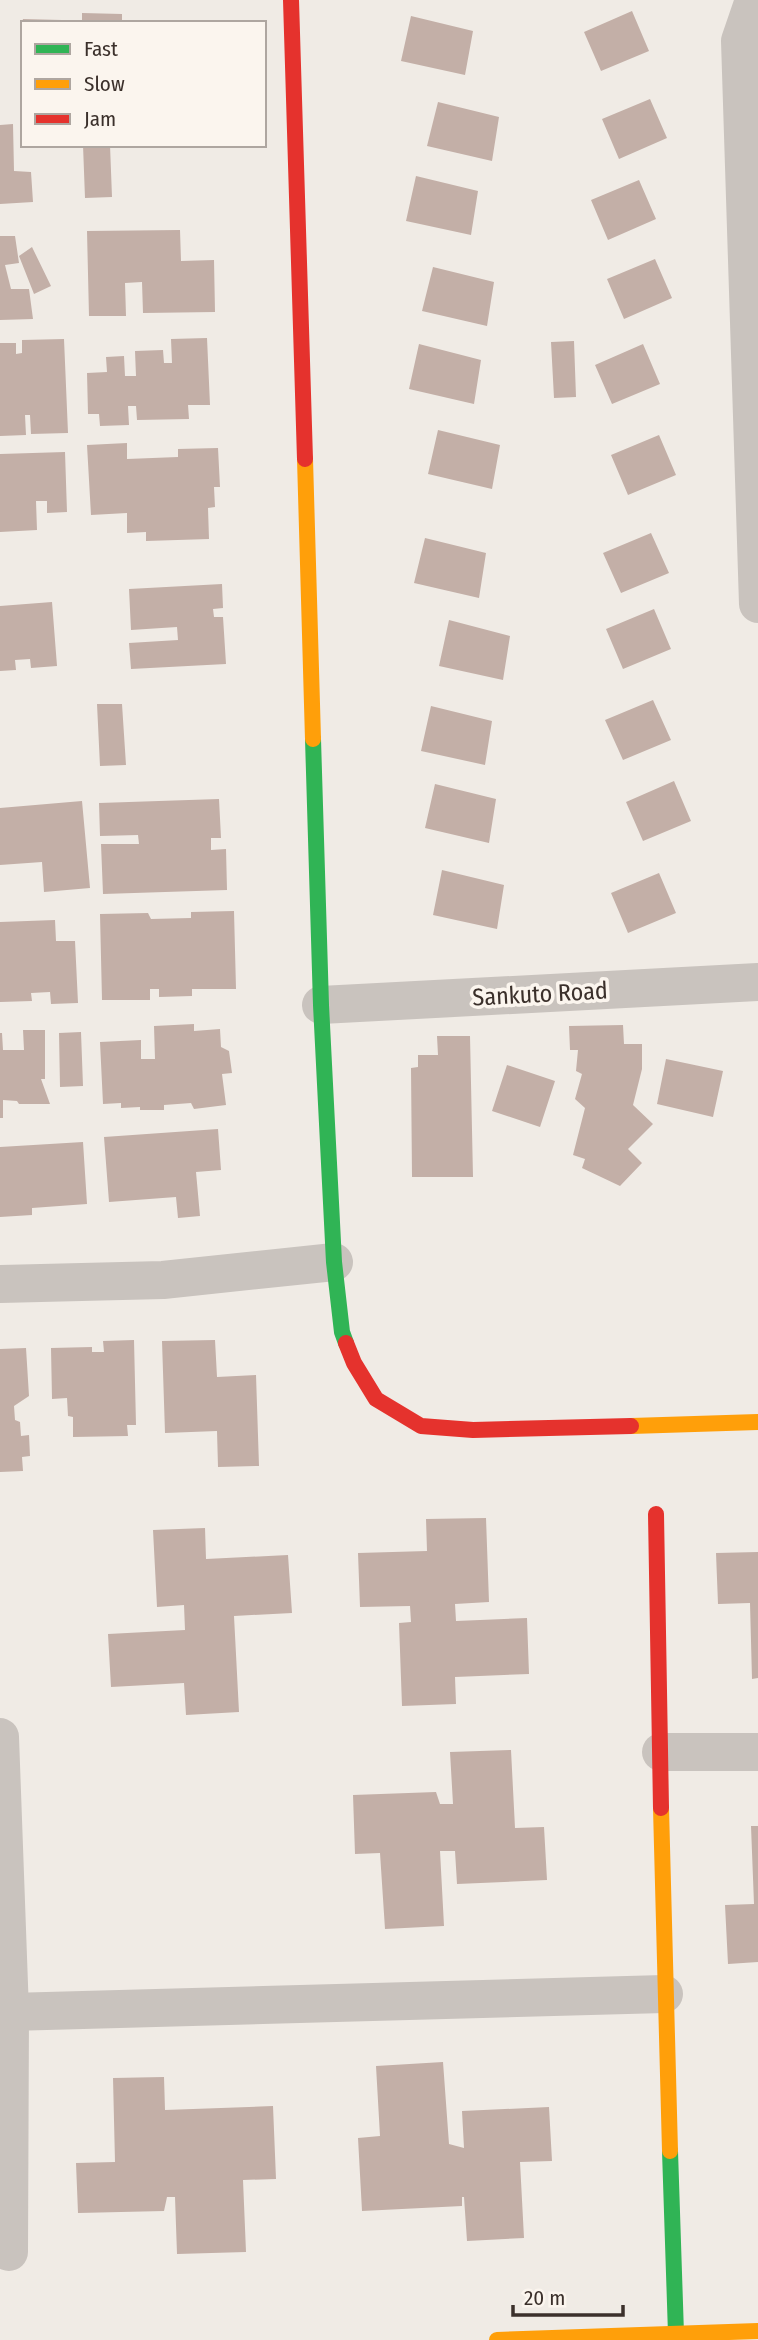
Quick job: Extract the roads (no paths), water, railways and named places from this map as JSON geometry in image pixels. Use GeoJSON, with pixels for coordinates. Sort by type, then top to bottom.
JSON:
{"type":"FeatureCollection","features":[{"type":"Feature","properties":{"kind":"street"},"geometry":{"type":"LineString","coordinates":[[291,0],[321,1006],[334,1262],[342,1332],[354,1363],[376,1399],[421,1426],[473,1430],[758,1422]]}},
{"type":"Feature","properties":{"kind":"street"},"geometry":{"type":"LineString","coordinates":[[754,0],[740,41],[758,604]]}},
{"type":"Feature","properties":{"kind":"street","name":"Sankuto Road"},"geometry":{"type":"LineString","coordinates":[[321,1006],[758,982]]}},
{"type":"Feature","properties":{"kind":"street"},"geometry":{"type":"LineString","coordinates":[[0,1284],[163,1279],[334,1262]]}},
{"type":"Feature","properties":{"kind":"street"},"geometry":{"type":"LineString","coordinates":[[656,1514],[664,1994],[676,2334]]}},
{"type":"Feature","properties":{"kind":"street"},"geometry":{"type":"LineString","coordinates":[[0,1737],[10,2012],[9,2252]]}},
{"type":"Feature","properties":{"kind":"street"},"geometry":{"type":"LineString","coordinates":[[661,1752],[758,1752]]}},
{"type":"Feature","properties":{"kind":"street"},"geometry":{"type":"LineString","coordinates":[[10,2012],[664,1994]]}},
{"type":"Feature","properties":{"kind":"street"},"geometry":{"type":"LineString","coordinates":[[498,2340],[758,2331]]}}]}
